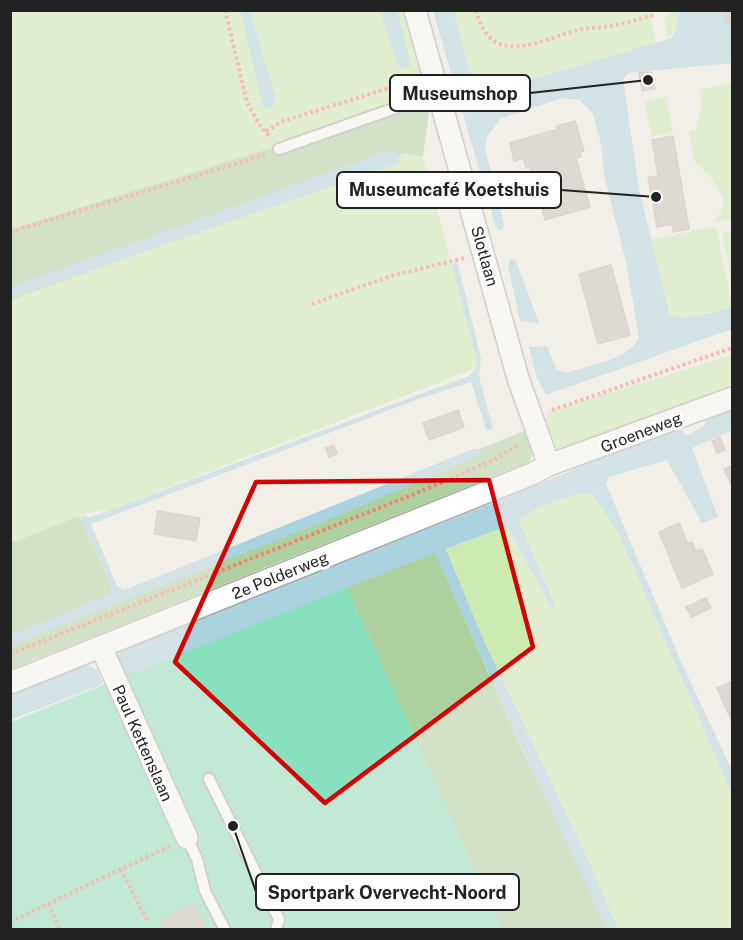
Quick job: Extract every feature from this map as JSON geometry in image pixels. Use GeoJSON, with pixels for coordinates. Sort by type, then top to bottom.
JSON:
{"type":"FeatureCollection","features":[{"type":"Feature","properties":{"kind":"street","name":"Slotlaan"},"geometry":{"type":"LineString","coordinates":[[415,10],[429,96],[485,253],[518,378],[549,465]]}},
{"type":"Feature","properties":{"kind":"street","name":"Groeneweg"},"geometry":{"type":"LineString","coordinates":[[549,465],[732,398]]}},
{"type":"Feature","properties":{"kind":"street","name":"2e Polderweg"},"geometry":{"type":"LineString","coordinates":[[10,683],[532,474],[549,465]]}},
{"type":"Feature","properties":{"kind":"street","name":"Paul Kettenslaan"},"geometry":{"type":"LineString","coordinates":[[101,647],[186,838]]}},
{"type":"Feature","properties":{"kind":"lane"},"geometry":{"type":"LineString","coordinates":[[279,149],[429,96]]}},
{"type":"Feature","properties":{"kind":"lane"},"geometry":{"type":"LineString","coordinates":[[208,779],[279,919],[276,930]]}},
{"type":"Feature","properties":{"kind":"lane"},"geometry":{"type":"LineString","coordinates":[[186,838],[197,859],[205,891],[225,930]]}},
{"type":"Feature","properties":{"kind":"path"},"geometry":{"type":"LineString","coordinates":[[10,232],[199,173],[253,159],[279,149],[260,126],[247,102],[225,10]]}},
{"type":"Feature","properties":{"kind":"path"},"geometry":{"type":"LineString","coordinates":[[476,10],[480,27],[493,40],[508,47],[517,48],[532,46],[576,30],[613,26],[656,14]]}},
{"type":"Feature","properties":{"kind":"path"},"geometry":{"type":"LineString","coordinates":[[266,131],[282,121],[393,87],[429,96]]}},
{"type":"Feature","properties":{"kind":"path"},"geometry":{"type":"LineString","coordinates":[[312,304],[391,276],[485,253]]}},
{"type":"Feature","properties":{"kind":"path"},"geometry":{"type":"LineString","coordinates":[[10,654],[412,495],[496,459],[535,425],[732,348]]}},
{"type":"Feature","properties":{"kind":"path"},"geometry":{"type":"LineString","coordinates":[[10,922],[186,838]]}},
{"type":"Feature","properties":{"kind":"path"},"geometry":{"type":"LineString","coordinates":[[121,870],[147,920]]}},
{"type":"Feature","properties":{"kind":"path"},"geometry":{"type":"LineString","coordinates":[[48,904],[60,930]]}},
{"type":"Feature","properties":{"kind":"highlighted area"},"geometry":{"type":"Polygon","coordinates":[[[489,480],[533,647],[325,803],[175,662],[256,482],[489,480]]]}},
{"type":"Feature","properties":{"kind":"green space"},"geometry":{"type":"Polygon","coordinates":[[[11,11],[406,11],[431,98],[11,229],[11,11]]]}},
{"type":"Feature","properties":{"kind":"green space"},"geometry":{"type":"Polygon","coordinates":[[[454,11],[649,11],[656,42],[483,94],[474,88],[454,11]]]}},
{"type":"Feature","properties":{"kind":"green space"},"geometry":{"type":"Polygon","coordinates":[[[669,11],[683,11],[677,15],[677,28],[668,38],[664,22],[669,11]]]}},
{"type":"Feature","properties":{"kind":"green space"},"geometry":{"type":"Polygon","coordinates":[[[732,83],[732,219],[714,222],[721,212],[724,199],[711,177],[694,161],[689,131],[696,129],[702,105],[700,90],[732,83]]]}},
{"type":"Feature","properties":{"kind":"green space"},"geometry":{"type":"Polygon","coordinates":[[[667,97],[672,132],[652,137],[644,102],[667,97]]]}},
{"type":"Feature","properties":{"kind":"green space"},"geometry":{"type":"Polygon","coordinates":[[[431,98],[423,157],[406,153],[299,195],[11,300],[11,229],[431,98]]]}},
{"type":"Feature","properties":{"kind":"green space"},"geometry":{"type":"Polygon","coordinates":[[[407,153],[423,157],[479,367],[112,509],[87,513],[11,543],[11,300],[407,153]]]}},
{"type":"Feature","properties":{"kind":"green space"},"geometry":{"type":"Polygon","coordinates":[[[716,226],[732,307],[686,318],[672,317],[650,240],[716,226]]]}},
{"type":"Feature","properties":{"kind":"green space"},"geometry":{"type":"Polygon","coordinates":[[[732,230],[732,283],[722,232],[732,230]]]}},
{"type":"Feature","properties":{"kind":"green space"},"geometry":{"type":"Polygon","coordinates":[[[732,355],[732,384],[555,455],[545,421],[549,411],[732,355]]]}},
{"type":"Feature","properties":{"kind":"green space"},"geometry":{"type":"Polygon","coordinates":[[[527,430],[534,447],[530,462],[11,669],[11,543],[79,516],[112,587],[110,596],[527,430]]]}},
{"type":"Feature","properties":{"kind":"green space"},"geometry":{"type":"Polygon","coordinates":[[[591,493],[618,533],[732,794],[732,929],[618,929],[588,859],[484,641],[446,549],[507,526],[552,607],[556,605],[519,521],[552,502],[591,493]]]}},
{"type":"Feature","properties":{"kind":"green space"},"geometry":{"type":"Polygon","coordinates":[[[435,552],[521,747],[608,929],[442,930],[120,678],[435,552]]]}},
{"type":"Feature","properties":{"kind":"green space"},"geometry":{"type":"Polygon","coordinates":[[[347,587],[502,929],[11,930],[11,722],[347,587]]]}},
{"type":"Feature","properties":{"kind":"water"},"geometry":{"type":"Polygon","coordinates":[[[241,11],[250,11],[276,99],[271,109],[263,106],[261,100],[241,11]]]}},
{"type":"Feature","properties":{"kind":"water"},"geometry":{"type":"Polygon","coordinates":[[[380,11],[397,11],[410,67],[400,68],[398,65],[380,11]]]}},
{"type":"Feature","properties":{"kind":"water"},"geometry":{"type":"Polygon","coordinates":[[[433,11],[454,11],[474,88],[483,94],[671,38],[677,28],[677,15],[683,11],[725,11],[726,23],[732,23],[732,63],[628,73],[623,79],[639,189],[670,314],[691,317],[732,307],[732,329],[546,395],[537,378],[529,347],[547,346],[556,369],[565,373],[617,357],[634,345],[639,337],[626,262],[604,175],[601,144],[593,114],[580,100],[562,98],[500,119],[487,137],[485,148],[504,225],[502,231],[496,228],[433,11]]]}},
{"type":"Feature","properties":{"kind":"water"},"geometry":{"type":"Polygon","coordinates":[[[396,150],[400,163],[11,298],[11,287],[381,153],[396,150]]]}},
{"type":"Feature","properties":{"kind":"water"},"geometry":{"type":"Polygon","coordinates":[[[511,259],[516,261],[539,323],[520,321],[508,265],[511,259]]]}},
{"type":"Feature","properties":{"kind":"water"},"geometry":{"type":"Polygon","coordinates":[[[454,261],[457,261],[481,358],[479,376],[493,429],[487,431],[471,382],[418,399],[91,524],[117,586],[125,590],[473,449],[480,449],[481,452],[476,457],[321,523],[11,645],[11,635],[110,594],[112,587],[80,518],[86,515],[88,518],[469,376],[476,368],[477,361],[452,266],[454,261]]]}},
{"type":"Feature","properties":{"kind":"water"},"geometry":{"type":"Polygon","coordinates":[[[732,403],[732,430],[692,448],[718,517],[702,523],[667,460],[609,477],[606,484],[682,664],[732,770],[732,794],[618,533],[591,493],[553,502],[519,521],[556,606],[551,607],[507,526],[446,549],[484,641],[588,859],[618,929],[608,929],[602,919],[435,553],[120,678],[115,658],[124,648],[493,503],[677,427],[687,435],[705,426],[706,414],[732,403]]]}},
{"type":"Feature","properties":{"kind":"water"},"geometry":{"type":"Polygon","coordinates":[[[87,665],[98,670],[103,684],[11,720],[11,693],[73,667],[87,665]]]}},
{"type":"Feature","properties":{"kind":"building"},"geometry":{"type":"Polygon","coordinates":[[[725,10],[732,10],[732,23],[726,23],[725,10]]]}},
{"type":"Feature","properties":{"kind":"building"},"geometry":{"type":"Polygon","coordinates":[[[651,72],[655,89],[642,91],[639,73],[651,72]]]}},
{"type":"Feature","properties":{"kind":"building"},"geometry":{"type":"Polygon","coordinates":[[[575,121],[584,151],[580,152],[581,157],[576,158],[590,207],[545,220],[530,167],[526,168],[523,158],[514,161],[510,143],[558,129],[557,126],[575,121]]]}},
{"type":"Feature","properties":{"kind":"building"},"geometry":{"type":"Polygon","coordinates":[[[673,136],[689,229],[673,232],[672,224],[657,227],[648,177],[658,176],[652,140],[673,136]]]}},
{"type":"Feature","properties":{"kind":"building"},"geometry":{"type":"Polygon","coordinates":[[[611,265],[630,335],[598,344],[579,274],[611,265]]]}},
{"type":"Feature","properties":{"kind":"building"},"geometry":{"type":"Polygon","coordinates":[[[458,410],[464,427],[429,440],[423,423],[458,410]]]}},
{"type":"Feature","properties":{"kind":"building"},"geometry":{"type":"Polygon","coordinates":[[[720,437],[725,450],[717,453],[712,441],[720,437]]]}},
{"type":"Feature","properties":{"kind":"building"},"geometry":{"type":"Polygon","coordinates":[[[334,445],[337,454],[329,457],[326,448],[334,445]]]}},
{"type":"Feature","properties":{"kind":"building"},"geometry":{"type":"Polygon","coordinates":[[[732,465],[732,486],[724,469],[732,465]]]}},
{"type":"Feature","properties":{"kind":"building"},"geometry":{"type":"Polygon","coordinates":[[[158,511],[200,518],[196,541],[154,534],[158,511]]]}},
{"type":"Feature","properties":{"kind":"building"},"geometry":{"type":"Polygon","coordinates":[[[679,523],[688,544],[692,542],[696,551],[702,549],[713,574],[682,588],[659,532],[679,523]]]}},
{"type":"Feature","properties":{"kind":"building"},"geometry":{"type":"Polygon","coordinates":[[[706,598],[711,608],[692,617],[686,607],[706,598]]]}},
{"type":"Feature","properties":{"kind":"building"},"geometry":{"type":"Polygon","coordinates":[[[732,681],[732,722],[717,688],[732,681]]]}},
{"type":"Feature","properties":{"kind":"building"},"geometry":{"type":"Polygon","coordinates":[[[194,904],[206,930],[165,930],[161,920],[194,904]]]}},
{"type":"Feature","properties":{"kind":"place","name":"Museumshop"},"geometry":{"type":"Point","coordinates":[648,80]}},
{"type":"Feature","properties":{"kind":"place","name":"Museumcafé Koetshuis"},"geometry":{"type":"Point","coordinates":[656,197]}},
{"type":"Feature","properties":{"kind":"place","name":"Sportpark Overvecht-Noord"},"geometry":{"type":"Point","coordinates":[233,826]}}]}
